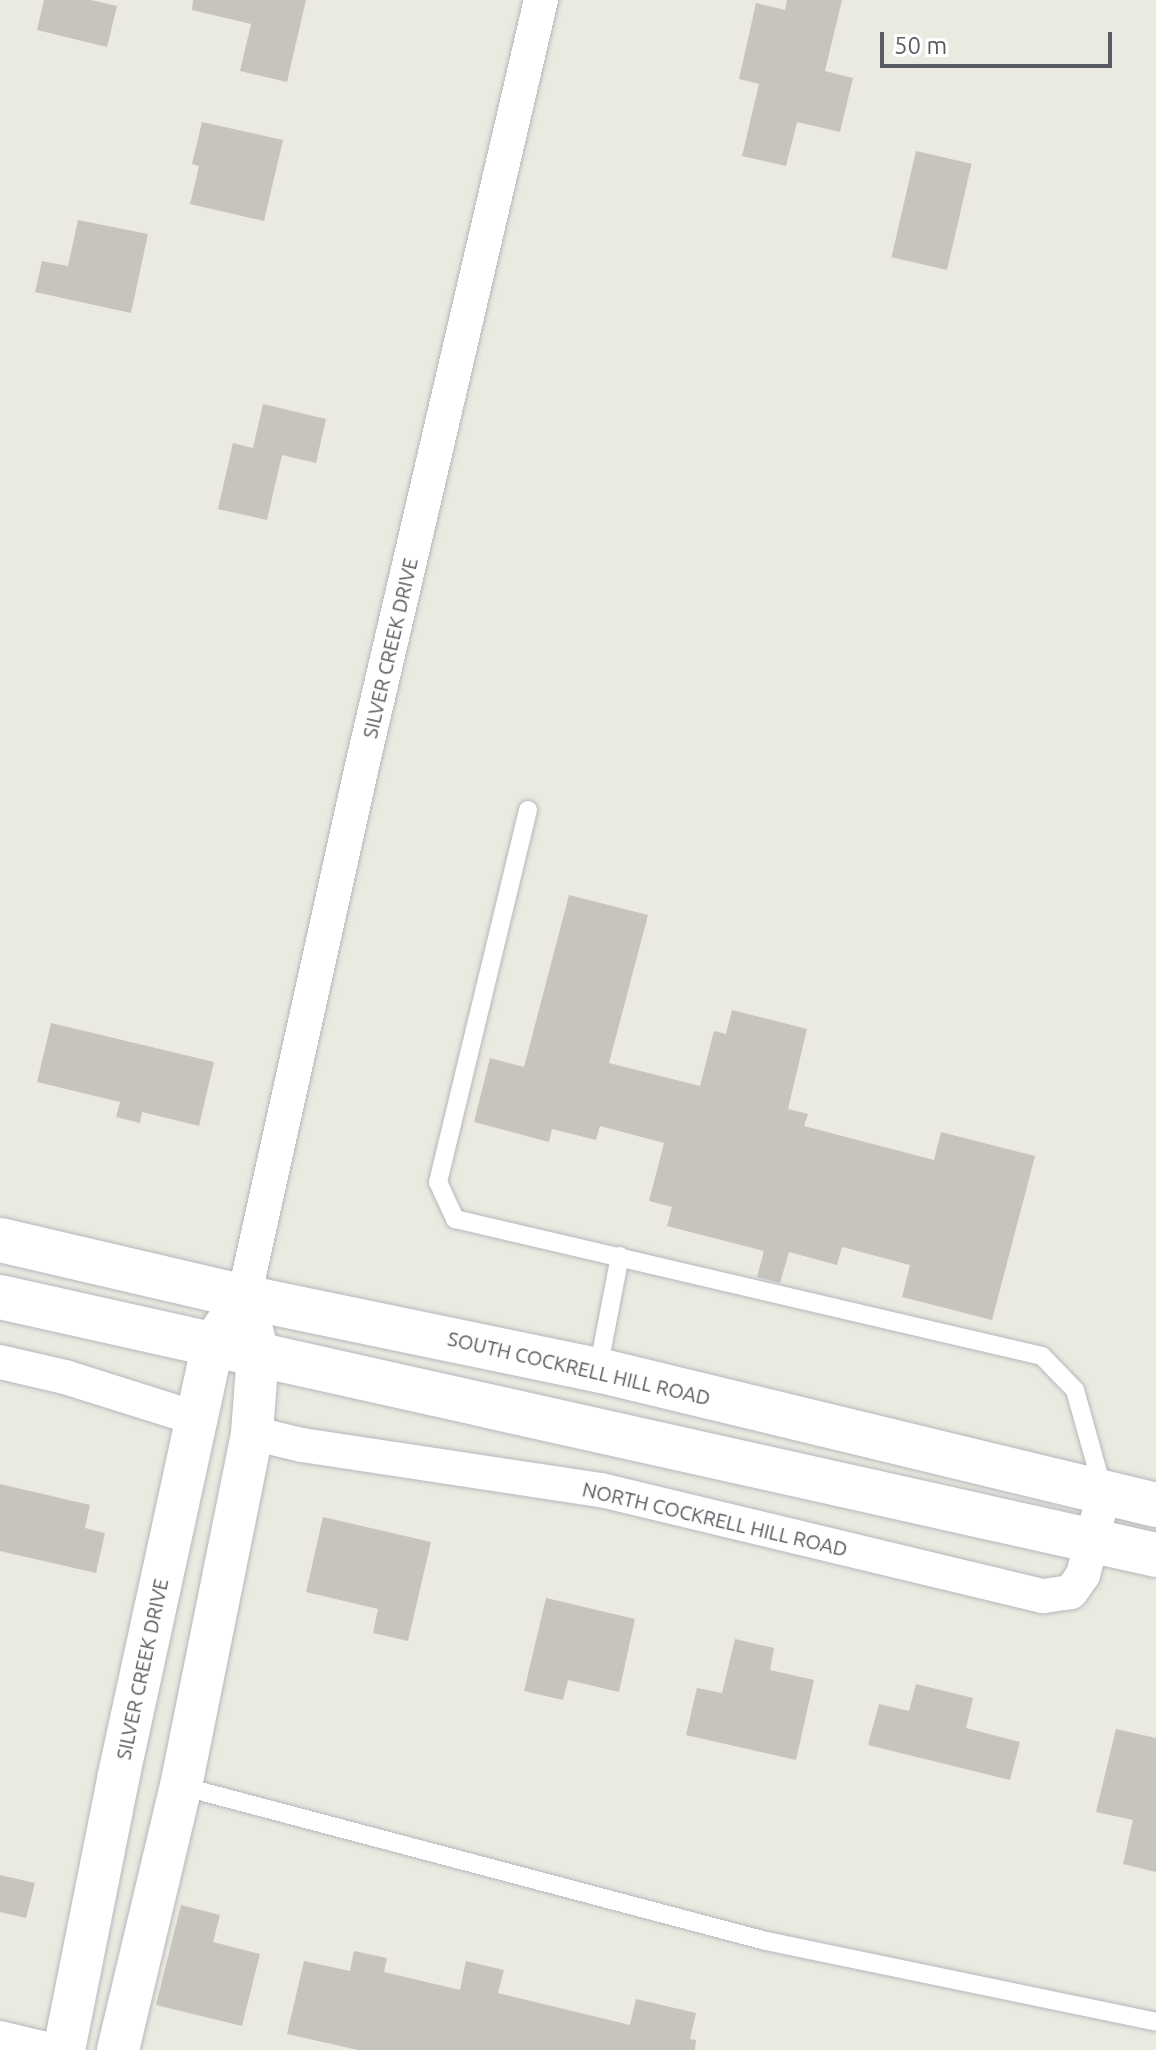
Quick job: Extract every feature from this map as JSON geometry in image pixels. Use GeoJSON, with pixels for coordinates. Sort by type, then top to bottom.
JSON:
{"type":"FeatureCollection","features":[{"type":"Feature","properties":{"kind":"main road","name":"SOUTH COCKRELL HILL ROAD"},"geometry":{"type":"LineString","coordinates":[[0,1240],[244,1297],[598,1370],[1156,1505]]}},
{"type":"Feature","properties":{"kind":"main road"},"geometry":{"type":"LineString","coordinates":[[0,1297],[1156,1555]]}},
{"type":"Feature","properties":{"kind":"street","name":"SILVER CREEK DRIVE"},"geometry":{"type":"LineString","coordinates":[[64,2050],[195,1418],[213,1344],[244,1297],[372,723],[541,0]]}},
{"type":"Feature","properties":{"kind":"street","name":"SILVER CREEK DRIVE"},"geometry":{"type":"LineString","coordinates":[[118,2050],[181,1786],[252,1433],[258,1354],[244,1297]]}},
{"type":"Feature","properties":{"kind":"street"},"geometry":{"type":"LineString","coordinates":[[0,1362],[65,1377],[195,1418]]}},
{"type":"Feature","properties":{"kind":"street","name":"NORTH COCKRELL HILL ROAD"},"geometry":{"type":"LineString","coordinates":[[252,1433],[302,1445],[601,1490],[1043,1596],[1071,1592],[1083,1575],[1104,1493]]}},
{"type":"Feature","properties":{"kind":"street"},"geometry":{"type":"LineString","coordinates":[[0,2038],[50,2050]]}},
{"type":"Feature","properties":{"kind":"lane"},"geometry":{"type":"LineString","coordinates":[[528,810],[438,1182],[455,1219],[1042,1356],[1075,1390],[1104,1493]]}},
{"type":"Feature","properties":{"kind":"lane"},"geometry":{"type":"LineString","coordinates":[[598,1370],[620,1256]]}},
{"type":"Feature","properties":{"kind":"lane"},"geometry":{"type":"LineString","coordinates":[[181,1786],[766,1941],[1156,2022]]}},
{"type":"Feature","properties":{"kind":"building"},"geometry":{"type":"Polygon","coordinates":[[[44,0],[91,0],[117,6],[107,47],[37,30],[44,0]]]}},
{"type":"Feature","properties":{"kind":"building"},"geometry":{"type":"Polygon","coordinates":[[[193,0],[306,0],[287,82],[240,71],[251,24],[192,10],[193,0]]]}},
{"type":"Feature","properties":{"kind":"building"},"geometry":{"type":"Polygon","coordinates":[[[787,0],[842,0],[825,71],[853,78],[840,132],[797,122],[786,166],[742,156],[759,84],[739,79],[756,3],[785,10],[787,0]]]}},
{"type":"Feature","properties":{"kind":"building"},"geometry":{"type":"Polygon","coordinates":[[[202,122],[283,140],[264,221],[190,204],[199,166],[192,164],[202,122]]]}},
{"type":"Feature","properties":{"kind":"building"},"geometry":{"type":"Polygon","coordinates":[[[916,151],[972,164],[947,270],[891,257],[916,151]]]}},
{"type":"Feature","properties":{"kind":"building"},"geometry":{"type":"Polygon","coordinates":[[[78,220],[148,234],[131,313],[35,292],[42,261],[68,266],[78,220]]]}},
{"type":"Feature","properties":{"kind":"building"},"geometry":{"type":"Polygon","coordinates":[[[263,404],[326,419],[316,463],[282,455],[267,520],[218,509],[233,443],[253,448],[263,404]]]}},
{"type":"Feature","properties":{"kind":"building"},"geometry":{"type":"Polygon","coordinates":[[[569,895],[648,915],[609,1063],[700,1086],[714,1031],[726,1034],[732,1010],[807,1029],[788,1109],[808,1114],[804,1126],[934,1160],[941,1132],[1035,1156],[992,1320],[902,1297],[910,1265],[842,1247],[837,1265],[789,1252],[780,1283],[757,1277],[764,1251],[667,1226],[672,1207],[649,1201],[664,1143],[600,1126],[596,1140],[552,1129],[549,1142],[474,1122],[490,1058],[524,1067],[569,895]]]}},
{"type":"Feature","properties":{"kind":"building"},"geometry":{"type":"Polygon","coordinates":[[[51,1023],[214,1062],[199,1126],[142,1112],[140,1123],[116,1117],[120,1102],[37,1082],[51,1023]]]}},
{"type":"Feature","properties":{"kind":"building"},"geometry":{"type":"Polygon","coordinates":[[[0,1484],[90,1505],[85,1528],[105,1533],[96,1573],[0,1551],[0,1484]]]}},
{"type":"Feature","properties":{"kind":"building"},"geometry":{"type":"Polygon","coordinates":[[[323,1517],[431,1542],[408,1641],[373,1633],[378,1609],[306,1592],[323,1517]]]}},
{"type":"Feature","properties":{"kind":"building"},"geometry":{"type":"Polygon","coordinates":[[[546,1598],[635,1619],[619,1692],[568,1680],[563,1700],[524,1691],[546,1598]]]}},
{"type":"Feature","properties":{"kind":"building"},"geometry":{"type":"Polygon","coordinates":[[[735,1639],[774,1648],[770,1670],[814,1680],[796,1760],[686,1735],[697,1688],[722,1693],[735,1639]]]}},
{"type":"Feature","properties":{"kind":"building"},"geometry":{"type":"Polygon","coordinates":[[[916,1684],[973,1698],[966,1728],[1020,1742],[1010,1780],[868,1745],[879,1704],[909,1711],[916,1684]]]}},
{"type":"Feature","properties":{"kind":"building"},"geometry":{"type":"Polygon","coordinates":[[[1116,1729],[1156,1738],[1156,1872],[1123,1864],[1133,1820],[1096,1812],[1116,1729]]]}},
{"type":"Feature","properties":{"kind":"building"},"geometry":{"type":"Polygon","coordinates":[[[0,1875],[35,1883],[26,1918],[0,1912],[0,1875]]]}},
{"type":"Feature","properties":{"kind":"building"},"geometry":{"type":"Polygon","coordinates":[[[181,1905],[220,1915],[213,1942],[260,1954],[242,2026],[156,2005],[181,1905]]]}},
{"type":"Feature","properties":{"kind":"building"},"geometry":{"type":"Polygon","coordinates":[[[354,1951],[387,1958],[384,1972],[460,1990],[466,1961],[504,1970],[498,1993],[630,2025],[636,1999],[696,2013],[690,2039],[696,2040],[695,2050],[358,2050],[287,2034],[304,1961],[350,1971],[354,1951]]]}}]}
